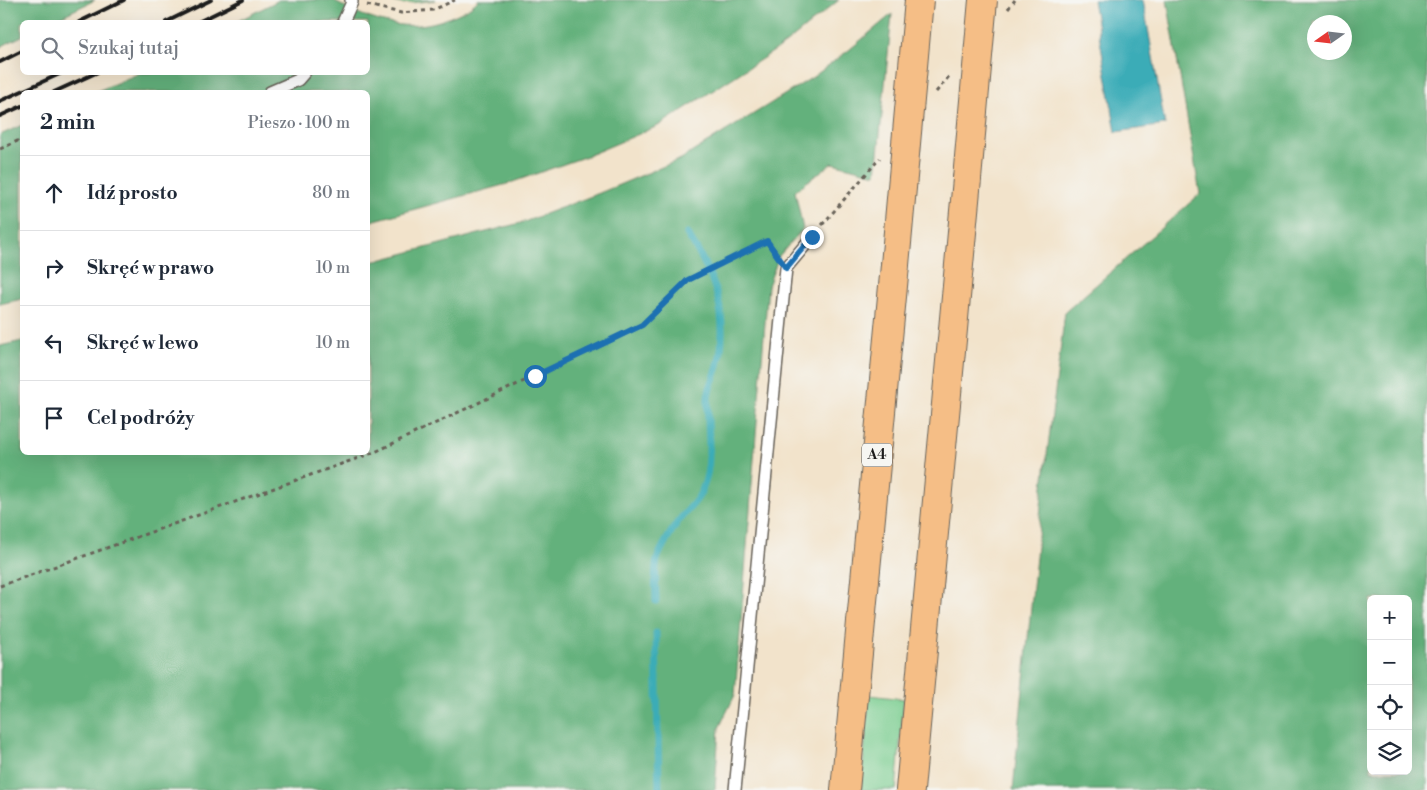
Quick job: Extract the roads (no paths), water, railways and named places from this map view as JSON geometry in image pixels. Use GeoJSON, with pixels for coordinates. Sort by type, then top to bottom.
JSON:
{"type":"FeatureCollection","features":[{"type":"Feature","properties":{"kind":"highway","name":"A4"},"geometry":{"type":"LineString","coordinates":[[845,790],[919,0]]}},
{"type":"Feature","properties":{"kind":"highway"},"geometry":{"type":"LineString","coordinates":[[910,790],[983,0]]}},
{"type":"Feature","properties":{"kind":"lane"},"geometry":{"type":"LineString","coordinates":[[344,20],[351,1]]}},
{"type":"Feature","properties":{"kind":"lane"},"geometry":{"type":"LineString","coordinates":[[275,90],[298,80],[302,75]]}},
{"type":"Feature","properties":{"kind":"lane"},"geometry":{"type":"LineString","coordinates":[[735,790],[786,268],[812,237]]}},
{"type":"Feature","properties":{"kind":"water"},"geometry":{"type":"Polygon","coordinates":[[[1093,0],[1143,0],[1165,125],[1116,132],[1093,0]]]}},
{"type":"Feature","properties":{"kind":"waterway"},"geometry":{"type":"LineString","coordinates":[[656,601],[658,556],[675,526],[699,496],[704,485],[709,461],[708,395],[718,366],[721,347],[721,313],[718,297],[705,265],[687,234]]}},
{"type":"Feature","properties":{"kind":"waterway"},"geometry":{"type":"LineString","coordinates":[[656,633],[659,790]]}},
{"type":"Feature","properties":{"kind":"railway"},"geometry":{"type":"LineString","coordinates":[[83,20],[124,0]]}},
{"type":"Feature","properties":{"kind":"railway"},"geometry":{"type":"LineString","coordinates":[[170,20],[211,0]]}},
{"type":"Feature","properties":{"kind":"railway"},"geometry":{"type":"LineString","coordinates":[[202,20],[243,0]]}},
{"type":"Feature","properties":{"kind":"railway"},"geometry":{"type":"LineString","coordinates":[[0,62],[20,52]]}},
{"type":"Feature","properties":{"kind":"railway"},"geometry":{"type":"LineString","coordinates":[[24,90],[57,75]]}},
{"type":"Feature","properties":{"kind":"railway"},"geometry":{"type":"LineString","coordinates":[[58,90],[91,75]]}},
{"type":"Feature","properties":{"kind":"railway"},"geometry":{"type":"LineString","coordinates":[[0,101],[20,92]]}},
{"type":"Feature","properties":{"kind":"railway"},"geometry":{"type":"LineString","coordinates":[[0,116],[20,107]]}}]}
